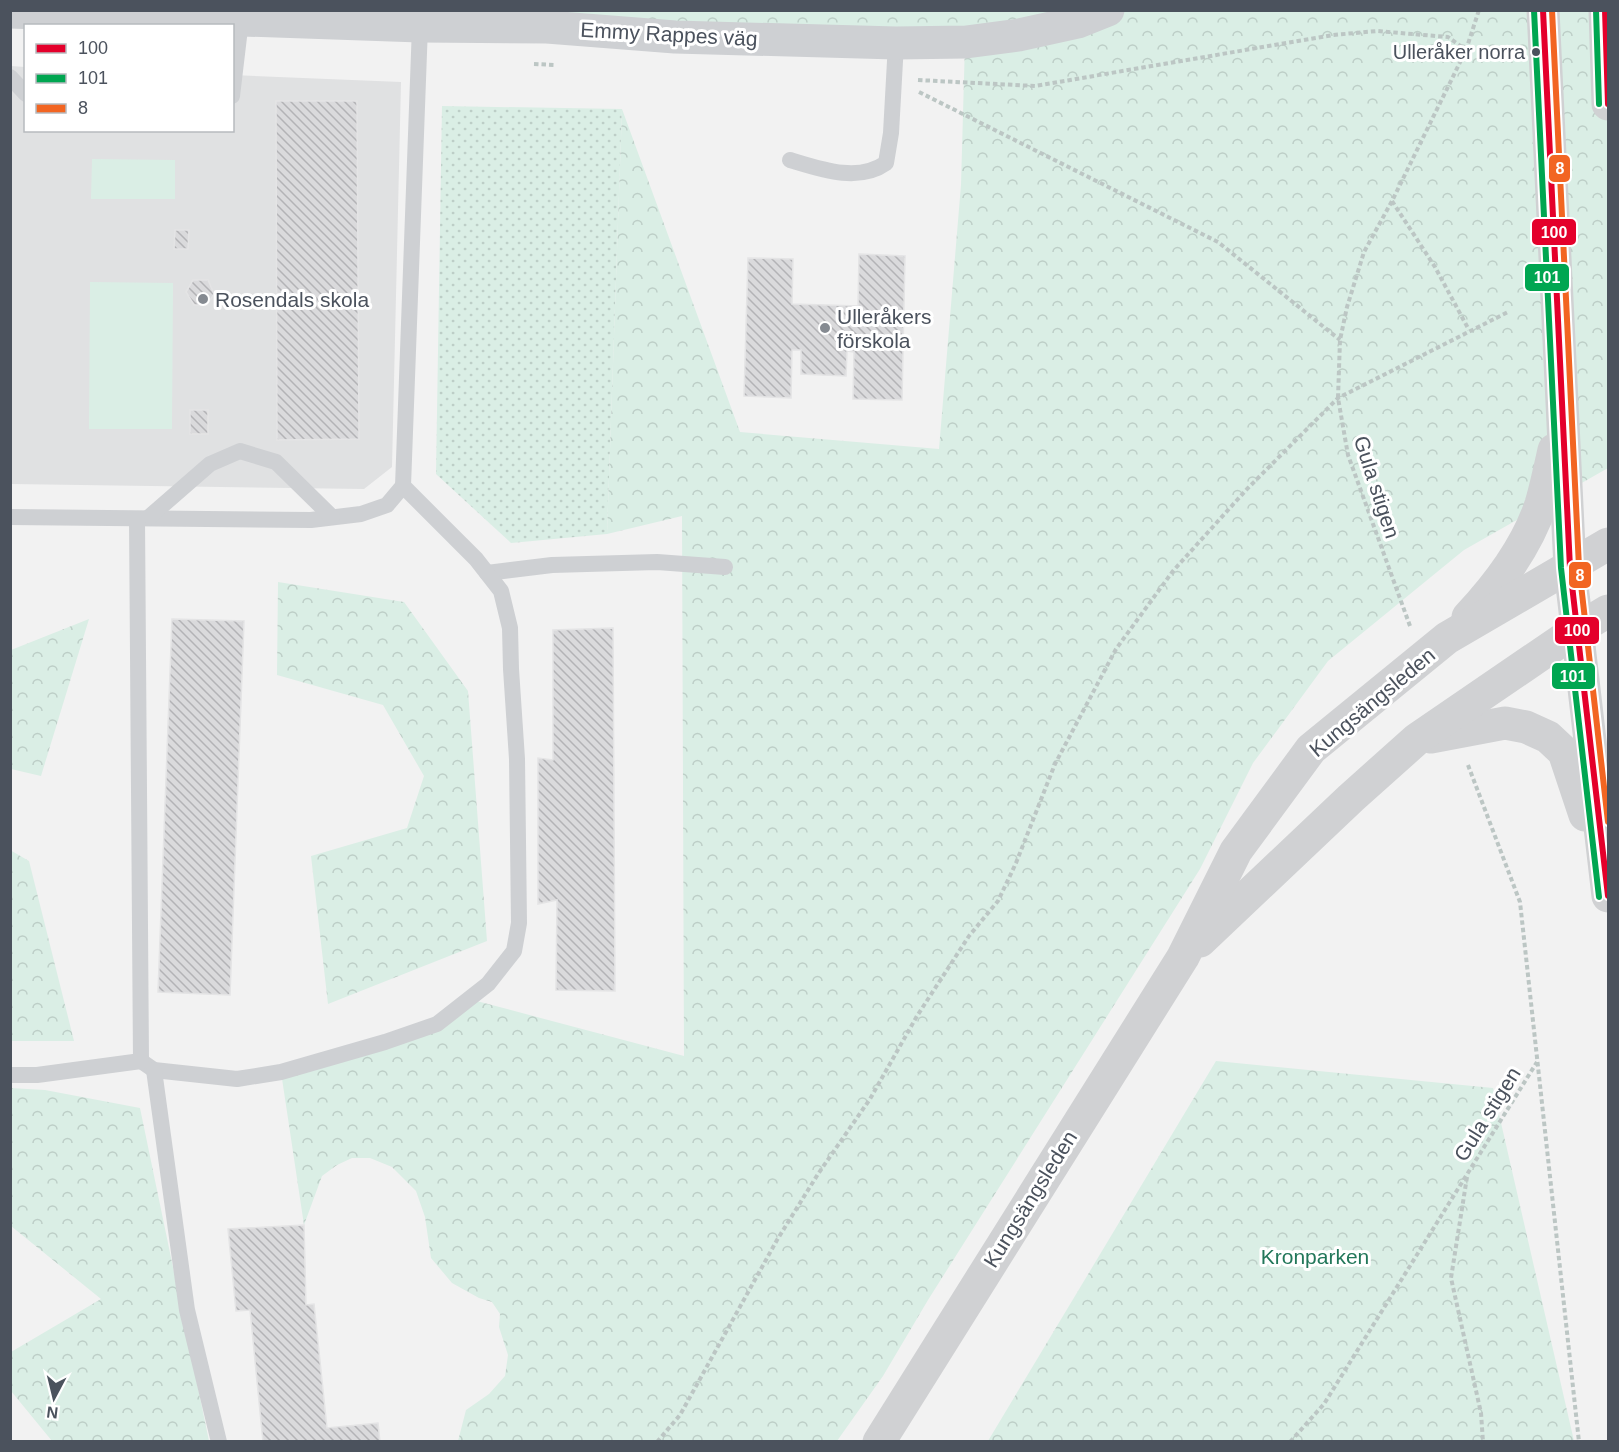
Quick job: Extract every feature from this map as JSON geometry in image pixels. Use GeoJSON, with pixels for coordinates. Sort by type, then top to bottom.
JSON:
{"type":"FeatureCollection","features":[{"type":"Feature","properties":{"kind":"main road"},"geometry":{"type":"LineString","coordinates":[[1543,10],[1570,567],[1608,894]]}},
{"type":"Feature","properties":{"kind":"main road"},"geometry":{"type":"LineString","coordinates":[[1605,10],[1608,104]]}},
{"type":"Feature","properties":{"kind":"main road"},"geometry":{"type":"LineString","coordinates":[[1447,638],[1487,596],[1520,551],[1540,506],[1563,416]]}},
{"type":"Feature","properties":{"kind":"main road","name":"Kungsängsleden"},"geometry":{"type":"LineString","coordinates":[[879,1442],[1183,957],[1236,851],[1311,749],[1447,638],[1608,544]]}},
{"type":"Feature","properties":{"kind":"main road","name":"Kungsängsleden"},"geometry":{"type":"LineString","coordinates":[[1183,957],[1417,739],[1608,611]]}},
{"type":"Feature","properties":{"kind":"main road"},"geometry":{"type":"LineString","coordinates":[[1417,739],[1505,723],[1527,727],[1548,737],[1564,752],[1580,796],[1608,894]]}},
{"type":"Feature","properties":{"kind":"street","name":"Emmy Rappes väg"},"geometry":{"type":"LineString","coordinates":[[10,12],[96,20],[152,21],[342,17],[420,26],[547,27],[675,37],[896,43],[966,42],[1019,35],[1078,22],[1108,10]]}},
{"type":"Feature","properties":{"kind":"lane"},"geometry":{"type":"LineString","coordinates":[[234,79],[241,20]]}},
{"type":"Feature","properties":{"kind":"lane"},"geometry":{"type":"LineString","coordinates":[[10,517],[311,520],[361,514],[387,504],[403,486],[420,26]]}},
{"type":"Feature","properties":{"kind":"lane"},"geometry":{"type":"LineString","coordinates":[[790,160],[822,170],[847,174],[878,169],[886,163],[891,133],[896,43]]}},
{"type":"Feature","properties":{"kind":"lane"},"geometry":{"type":"LineString","coordinates":[[10,77],[24,92]]}},
{"type":"Feature","properties":{"kind":"lane"},"geometry":{"type":"LineString","coordinates":[[143,519],[210,464],[240,451],[276,462],[332,517]]}},
{"type":"Feature","properties":{"kind":"lane"},"geometry":{"type":"LineString","coordinates":[[10,1075],[148,1066],[237,1078],[281,1072],[385,1042],[437,1024],[488,984],[514,951],[519,923],[517,759],[510,628],[501,591],[488,573],[477,559],[403,486]]}},
{"type":"Feature","properties":{"kind":"lane"},"geometry":{"type":"LineString","coordinates":[[143,519],[148,1066],[187,1310],[219,1442]]}},
{"type":"Feature","properties":{"kind":"lane"},"geometry":{"type":"LineString","coordinates":[[488,573],[552,565],[657,562],[725,567]]}},
{"type":"Feature","properties":{"kind":"path","name":"Gula stigen"},"geometry":{"type":"LineString","coordinates":[[1411,627],[1348,455],[1338,398],[1340,340],[1364,252],[1392,201],[1466,50],[1479,10]]}},
{"type":"Feature","properties":{"kind":"path"},"geometry":{"type":"LineString","coordinates":[[894,79],[1218,242],[1340,340]]}},
{"type":"Feature","properties":{"kind":"path"},"geometry":{"type":"LineString","coordinates":[[1392,201],[1435,267],[1469,330]]}},
{"type":"Feature","properties":{"kind":"path"},"geometry":{"type":"LineString","coordinates":[[657,1442],[680,1415],[777,1240],[818,1174],[870,1099],[917,1016],[969,936],[998,901],[1016,863],[1055,764],[1116,649],[1173,571],[1247,489],[1338,398],[1508,312]]}},
{"type":"Feature","properties":{"kind":"path","name":"Gula stigen"},"geometry":{"type":"LineString","coordinates":[[1290,1442],[1324,1404],[1538,1061],[1520,902],[1466,761]]}},
{"type":"Feature","properties":{"kind":"path"},"geometry":{"type":"LineString","coordinates":[[1538,1061],[1579,1442]]}},
{"type":"Feature","properties":{"kind":"path"},"geometry":{"type":"LineString","coordinates":[[1468,1173],[1450,1278],[1481,1413],[1483,1442]]}},
{"type":"Feature","properties":{"kind":"shaded area","name":"Rosendals skola"},"geometry":{"type":"Polygon","coordinates":[[[11,66],[24,67],[24,132],[234,132],[234,75],[401,82],[392,467],[364,489],[11,484],[11,66]]]}},
{"type":"Feature","properties":{"kind":"green space"},"geometry":{"type":"Polygon","coordinates":[[[547,11],[1608,11],[1608,468],[1464,550],[1328,661],[1253,763],[1200,869],[928,1300],[883,1376],[837,1441],[458,1441],[466,1410],[489,1394],[505,1376],[508,1355],[499,1327],[500,1314],[492,1302],[479,1298],[452,1283],[431,1258],[425,1217],[416,1191],[392,1167],[370,1158],[352,1158],[322,1176],[304,1225],[281,1072],[385,1042],[469,999],[684,1056],[682,516],[607,534],[622,109],[740,432],[939,449],[961,185],[965,42],[896,43],[547,11]]]}},
{"type":"Feature","properties":{"kind":"green space"},"geometry":{"type":"Polygon","coordinates":[[[442,106],[622,109],[607,534],[511,543],[436,474],[442,106]]]}},
{"type":"Feature","properties":{"kind":"green space"},"geometry":{"type":"Polygon","coordinates":[[[92,159],[175,160],[175,199],[91,199],[92,159]]]}},
{"type":"Feature","properties":{"kind":"green space"},"geometry":{"type":"Polygon","coordinates":[[[90,282],[173,283],[172,429],[89,429],[90,282]]]}},
{"type":"Feature","properties":{"kind":"green space"},"geometry":{"type":"Polygon","coordinates":[[[278,582],[404,602],[468,691],[487,941],[328,1004],[311,856],[407,828],[424,776],[383,705],[277,675],[278,582]]]}},
{"type":"Feature","properties":{"kind":"green space"},"geometry":{"type":"Polygon","coordinates":[[[89,619],[41,776],[11,769],[11,650],[89,619]]]}},
{"type":"Feature","properties":{"kind":"green space"},"geometry":{"type":"Polygon","coordinates":[[[10,850],[29,861],[74,1041],[11,1041],[10,850]]]}},
{"type":"Feature","properties":{"kind":"green space","name":"Kronparken"},"geometry":{"type":"Polygon","coordinates":[[[1216,1061],[1493,1088],[1574,1441],[988,1441],[1216,1061]]]}},
{"type":"Feature","properties":{"kind":"green space"},"geometry":{"type":"Polygon","coordinates":[[[10,1088],[45,1090],[140,1108],[209,1441],[52,1441],[11,1391],[11,1352],[101,1299],[11,1226],[10,1088]]]}},
{"type":"Feature","properties":{"kind":"building"},"geometry":{"type":"Polygon","coordinates":[[[276,101],[357,101],[359,439],[277,440],[276,101]]]}},
{"type":"Feature","properties":{"kind":"building"},"geometry":{"type":"Polygon","coordinates":[[[175,230],[189,230],[188,249],[174,249],[175,230]]]}},
{"type":"Feature","properties":{"kind":"building","name":"Ulleråkers förskola"},"geometry":{"type":"Polygon","coordinates":[[[859,254],[905,256],[902,400],[853,399],[854,352],[847,351],[846,376],[801,374],[801,350],[792,350],[791,398],[744,396],[748,258],[793,259],[792,304],[858,306],[859,254]]]}},
{"type":"Feature","properties":{"kind":"building"},"geometry":{"type":"Polygon","coordinates":[[[193,280],[208,280],[214,294],[207,305],[194,305],[186,292],[193,280]]]}},
{"type":"Feature","properties":{"kind":"building"},"geometry":{"type":"Polygon","coordinates":[[[190,410],[208,410],[208,434],[190,434],[190,410]]]}},
{"type":"Feature","properties":{"kind":"building"},"geometry":{"type":"Polygon","coordinates":[[[172,619],[244,621],[230,995],[158,992],[172,619]]]}},
{"type":"Feature","properties":{"kind":"building"},"geometry":{"type":"Polygon","coordinates":[[[613,628],[615,991],[556,990],[557,900],[538,904],[538,758],[553,760],[553,630],[613,628]]]}},
{"type":"Feature","properties":{"kind":"building"},"geometry":{"type":"Polygon","coordinates":[[[304,1225],[306,1305],[314,1304],[327,1428],[378,1423],[380,1442],[263,1442],[250,1310],[236,1311],[228,1229],[304,1225]]]}},
{"type":"Feature","properties":{"kind":"transit line","name":"101"},"geometry":{"type":"LineString","coordinates":[[1534,10],[1561,568],[1599,897]]}},
{"type":"Feature","properties":{"kind":"transit line","name":"100"},"geometry":{"type":"LineString","coordinates":[[1543,10],[1570,568],[1608,896]]}},
{"type":"Feature","properties":{"kind":"transit line","name":"8"},"geometry":{"type":"LineString","coordinates":[[1552,10],[1579,567],[1608,822]]}},
{"type":"Feature","properties":{"kind":"transit line","name":"101"},"geometry":{"type":"LineString","coordinates":[[1596,10],[1599,104]]}},
{"type":"Feature","properties":{"kind":"transit line","name":"100"},"geometry":{"type":"LineString","coordinates":[[1605,10],[1608,104]]}},
{"type":"Feature","properties":{"kind":"place","name":"Ulleråker norra"},"geometry":{"type":"Point","coordinates":[1536,52]}},
{"type":"Feature","properties":{"kind":"place","name":"Rosendals skola"},"geometry":{"type":"Point","coordinates":[203,299]}},
{"type":"Feature","properties":{"kind":"place","name":"Ulleråkers förskola"},"geometry":{"type":"Point","coordinates":[825,328]}}]}
